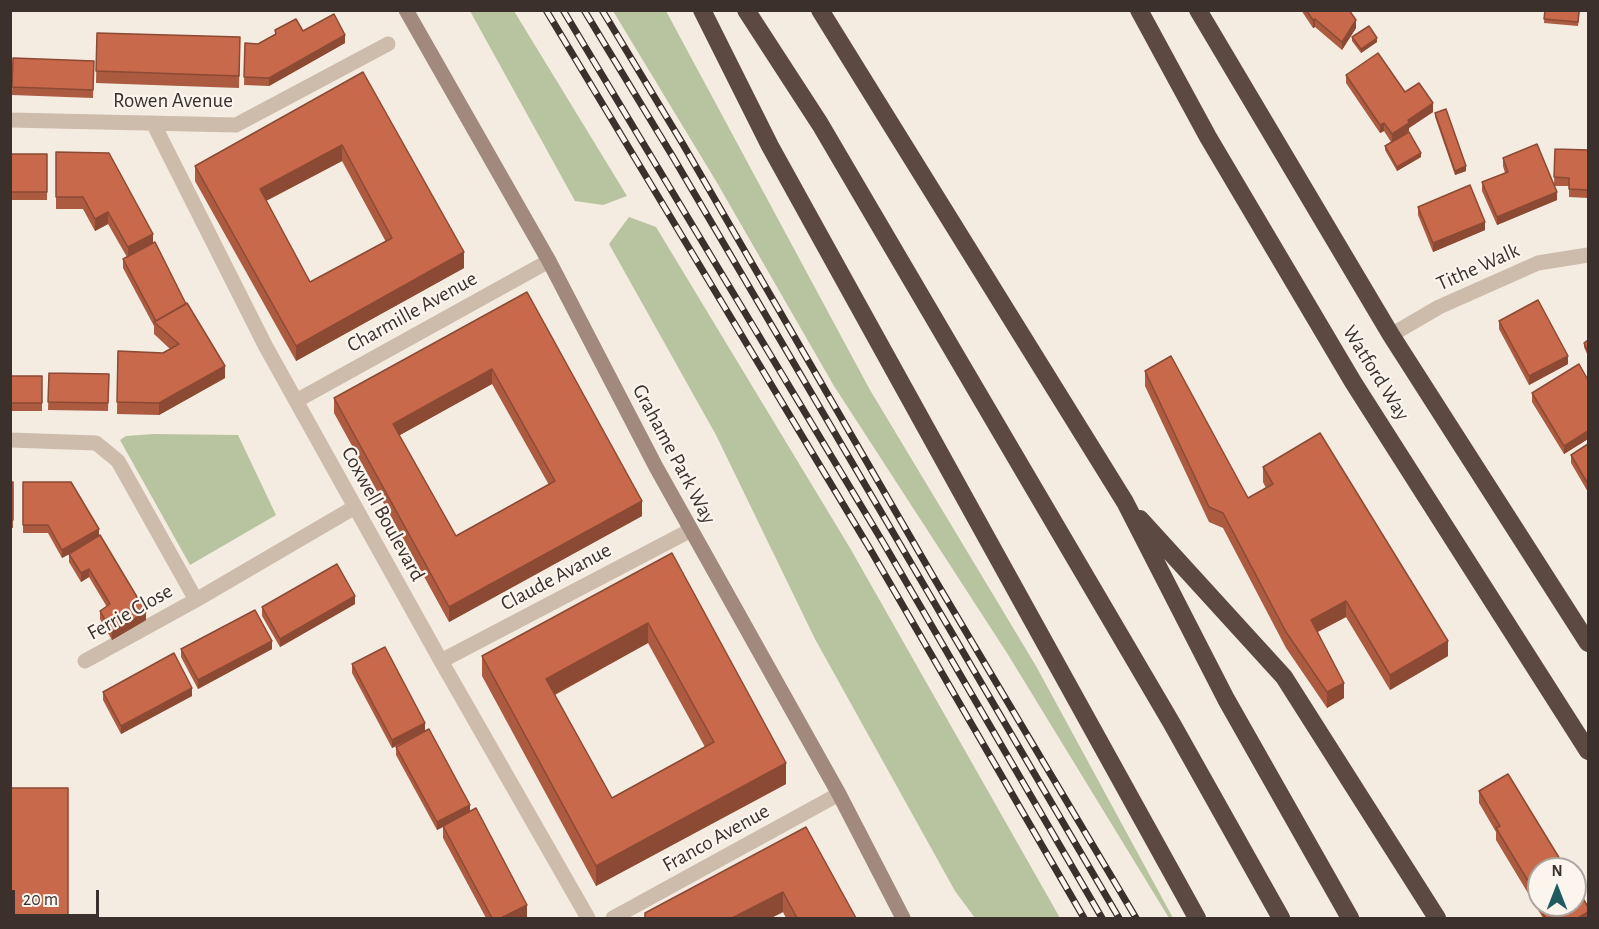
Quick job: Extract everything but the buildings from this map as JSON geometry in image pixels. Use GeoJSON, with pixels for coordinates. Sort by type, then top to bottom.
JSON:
{"type":"FeatureCollection","features":[{"type":"Feature","properties":{"kind":"highway"},"geometry":{"type":"LineString","coordinates":[[702,10],[770,146],[1197,918]]}},
{"type":"Feature","properties":{"kind":"highway"},"geometry":{"type":"LineString","coordinates":[[746,10],[820,124],[1171,722],[1281,918]]}},
{"type":"Feature","properties":{"kind":"highway"},"geometry":{"type":"LineString","coordinates":[[820,10],[1125,502],[1226,699],[1350,918]]}},
{"type":"Feature","properties":{"kind":"highway","name":"Watford Way"},"geometry":{"type":"LineString","coordinates":[[1139,10],[1208,137],[1353,382],[1588,751]]}},
{"type":"Feature","properties":{"kind":"highway","name":"Watford Way"},"geometry":{"type":"LineString","coordinates":[[1198,10],[1391,335],[1588,643]]}},
{"type":"Feature","properties":{"kind":"highway"},"geometry":{"type":"LineString","coordinates":[[1125,502],[1284,676],[1437,918]]}},
{"type":"Feature","properties":{"kind":"street","name":"Grahame Park Way"},"geometry":{"type":"LineString","coordinates":[[406,10],[549,261],[691,530],[839,794],[903,918]]}},
{"type":"Feature","properties":{"kind":"street","name":"Rowen Avenue"},"geometry":{"type":"LineString","coordinates":[[10,120],[236,125],[388,44]]}},
{"type":"Feature","properties":{"kind":"street","name":"Coxwell Boulevard"},"geometry":{"type":"LineString","coordinates":[[153,123],[266,347],[441,661],[588,918]]}},
{"type":"Feature","properties":{"kind":"street","name":"Tithe Walk"},"geometry":{"type":"LineString","coordinates":[[1391,335],[1439,307],[1538,263],[1588,255]]}},
{"type":"Feature","properties":{"kind":"street","name":"Charmille Avenue"},"geometry":{"type":"LineString","coordinates":[[296,401],[549,261]]}},
{"type":"Feature","properties":{"kind":"street"},"geometry":{"type":"LineString","coordinates":[[10,440],[96,443],[118,461],[196,600]]}},
{"type":"Feature","properties":{"kind":"street","name":"Ferrie Close"},"geometry":{"type":"LineString","coordinates":[[85,661],[196,600],[355,507]]}},
{"type":"Feature","properties":{"kind":"street","name":"Claude Avanue"},"geometry":{"type":"LineString","coordinates":[[441,661],[691,530]]}},
{"type":"Feature","properties":{"kind":"street","name":"Franco Avenue"},"geometry":{"type":"LineString","coordinates":[[614,918],[839,794]]}},
{"type":"Feature","properties":{"kind":"green space"},"geometry":{"type":"Polygon","coordinates":[[[470,11],[514,11],[627,196],[603,205],[575,201],[470,11]]]}},
{"type":"Feature","properties":{"kind":"green space"},"geometry":{"type":"Polygon","coordinates":[[[613,11],[666,11],[870,390],[1036,666],[1173,918],[1169,918],[1007,653],[834,386],[716,181],[613,11]]]}},
{"type":"Feature","properties":{"kind":"green space"},"geometry":{"type":"Polygon","coordinates":[[[629,217],[656,227],[850,548],[1060,918],[975,918],[955,891],[815,639],[716,435],[609,244],[629,217]]]}},
{"type":"Feature","properties":{"kind":"green space"},"geometry":{"type":"Polygon","coordinates":[[[238,435],[276,515],[190,565],[120,440],[126,436],[238,435]]]}},
{"type":"Feature","properties":{"kind":"railway"},"geometry":{"type":"LineString","coordinates":[[546,10],[870,549],[1084,918]]}},
{"type":"Feature","properties":{"kind":"railway"},"geometry":{"type":"LineString","coordinates":[[563,10],[884,544],[1102,918]]}},
{"type":"Feature","properties":{"kind":"railway"},"geometry":{"type":"LineString","coordinates":[[584,10],[673,157],[1119,918]]}},
{"type":"Feature","properties":{"kind":"railway"},"geometry":{"type":"LineString","coordinates":[[602,10],[1136,918]]}}]}
